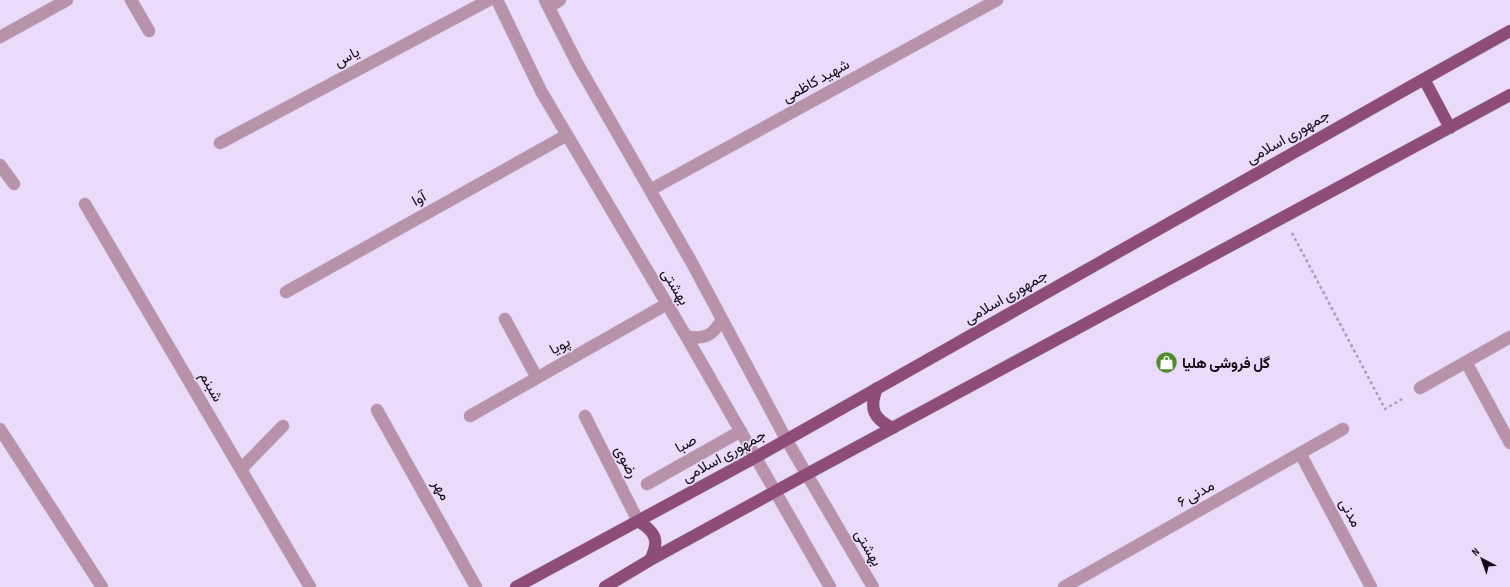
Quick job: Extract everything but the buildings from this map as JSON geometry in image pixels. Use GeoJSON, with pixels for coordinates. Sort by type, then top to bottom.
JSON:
{"type":"FeatureCollection","features":[{"type":"Feature","properties":{"kind":"main road","name":"جمهوری اسلامی"},"geometry":{"type":"LineString","coordinates":[[516,587],[756,457],[1424,78],[1510,31]]}},
{"type":"Feature","properties":{"kind":"main road"},"geometry":{"type":"LineString","coordinates":[[1424,78],[1450,128]]}},
{"type":"Feature","properties":{"kind":"main road"},"geometry":{"type":"LineString","coordinates":[[605,587],[650,560],[807,474],[1510,95]]}},
{"type":"Feature","properties":{"kind":"main road"},"geometry":{"type":"LineString","coordinates":[[877,388],[872,400],[874,413],[881,423],[893,428]]}},
{"type":"Feature","properties":{"kind":"main road"},"geometry":{"type":"LineString","coordinates":[[638,521],[648,527],[655,538],[656,550],[650,560]]}},
{"type":"Feature","properties":{"kind":"street"},"geometry":{"type":"LineString","coordinates":[[0,37],[67,0]]}},
{"type":"Feature","properties":{"kind":"street"},"geometry":{"type":"LineString","coordinates":[[131,0],[149,31]]}},
{"type":"Feature","properties":{"kind":"street","name":"یاس"},"geometry":{"type":"LineString","coordinates":[[220,143],[489,0]]}},
{"type":"Feature","properties":{"kind":"street","name":"بهشتی"},"geometry":{"type":"LineString","coordinates":[[497,0],[541,91],[686,336],[830,587]]}},
{"type":"Feature","properties":{"kind":"street"},"geometry":{"type":"LineString","coordinates":[[547,3],[560,0]]}},
{"type":"Feature","properties":{"kind":"street","name":"شهید کاظمی"},"geometry":{"type":"LineString","coordinates":[[650,190],[997,0]]}},
{"type":"Feature","properties":{"kind":"street","name":"بهشتی"},"geometry":{"type":"LineString","coordinates":[[547,3],[576,63],[650,190],[722,319],[786,439],[873,587]]}},
{"type":"Feature","properties":{"kind":"street","name":"آوا"},"geometry":{"type":"LineString","coordinates":[[286,292],[567,135]]}},
{"type":"Feature","properties":{"kind":"street"},"geometry":{"type":"LineString","coordinates":[[0,165],[14,184]]}},
{"type":"Feature","properties":{"kind":"street","name":"شبنم"},"geometry":{"type":"LineString","coordinates":[[85,204],[310,587]]}},
{"type":"Feature","properties":{"kind":"street","name":"پویا"},"geometry":{"type":"LineString","coordinates":[[470,416],[667,304]]}},
{"type":"Feature","properties":{"kind":"street"},"geometry":{"type":"LineString","coordinates":[[505,319],[537,378]]}},
{"type":"Feature","properties":{"kind":"street"},"geometry":{"type":"LineString","coordinates":[[686,336],[697,338],[708,336],[717,329],[722,319]]}},
{"type":"Feature","properties":{"kind":"street"},"geometry":{"type":"LineString","coordinates":[[1420,388],[1510,337]]}},
{"type":"Feature","properties":{"kind":"street"},"geometry":{"type":"LineString","coordinates":[[1466,362],[1510,443]]}},
{"type":"Feature","properties":{"kind":"street","name":"مهر"},"geometry":{"type":"LineString","coordinates":[[377,410],[476,587]]}},
{"type":"Feature","properties":{"kind":"street","name":"رضوی"},"geometry":{"type":"LineString","coordinates":[[585,416],[638,521]]}},
{"type":"Feature","properties":{"kind":"street"},"geometry":{"type":"LineString","coordinates":[[241,469],[283,426]]}},
{"type":"Feature","properties":{"kind":"street","name":"مدنی ۶"},"geometry":{"type":"LineString","coordinates":[[1064,587],[1344,428]]}},
{"type":"Feature","properties":{"kind":"street"},"geometry":{"type":"LineString","coordinates":[[0,429],[102,587]]}},
{"type":"Feature","properties":{"kind":"street","name":"صبا"},"geometry":{"type":"LineString","coordinates":[[647,484],[740,431]]}},
{"type":"Feature","properties":{"kind":"street","name":"مدنی"},"geometry":{"type":"LineString","coordinates":[[1300,453],[1371,587]]}},
{"type":"Feature","properties":{"kind":"path"},"geometry":{"type":"LineString","coordinates":[[1284,218],[1385,409],[1420,388]]}},
{"type":"Feature","properties":{"kind":"place","name":"گل فروشی هلیا"},"geometry":{"type":"Point","coordinates":[1167,363]}}]}
